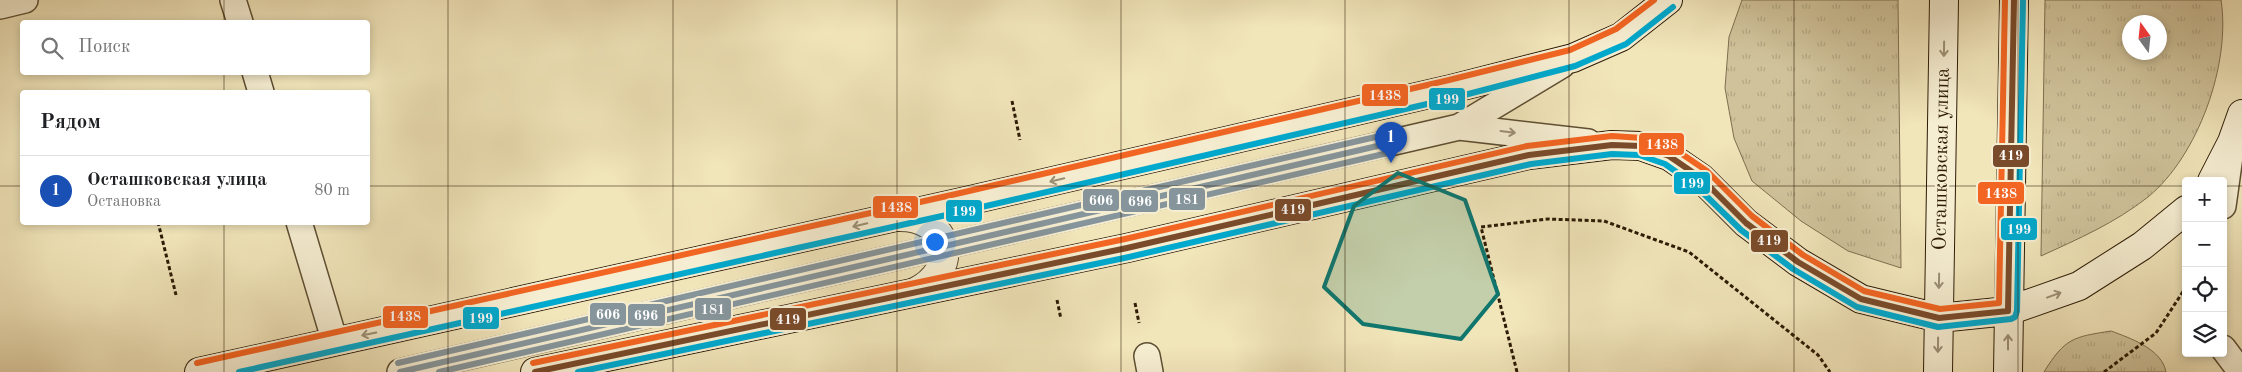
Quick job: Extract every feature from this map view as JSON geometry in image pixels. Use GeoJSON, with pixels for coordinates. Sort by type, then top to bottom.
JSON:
{"type":"FeatureCollection","features":[{"type":"Feature","properties":{"kind":"main road"},"geometry":{"type":"LineString","coordinates":[[199,372],[897,217],[1451,89],[1574,58],[1621,37],[1668,0]]}},
{"type":"Feature","properties":{"kind":"main road","name":"Осташковская улица"},"geometry":{"type":"LineString","coordinates":[[1938,372],[1944,0]]}},
{"type":"Feature","properties":{"kind":"main road"},"geometry":{"type":"LineString","coordinates":[[2008,372],[2014,0]]}},
{"type":"Feature","properties":{"kind":"main road"},"geometry":{"type":"LineString","coordinates":[[2214,177],[2232,142],[2242,114]]}},
{"type":"Feature","properties":{"kind":"main road"},"geometry":{"type":"LineString","coordinates":[[535,372],[1127,248],[1529,155],[1612,145],[1641,146],[1669,156],[1701,178],[1746,223],[1798,262],[1861,300],[1939,318],[2008,311],[2079,286],[2142,246],[2182,213]]}},
{"type":"Feature","properties":{"kind":"main road"},"geometry":{"type":"LineString","coordinates":[[897,217],[912,216],[926,222],[937,232],[944,246],[944,260],[938,274],[928,285],[915,292]]}},
{"type":"Feature","properties":{"kind":"lane"},"geometry":{"type":"LineString","coordinates":[[0,6],[25,0]]}},
{"type":"Feature","properties":{"kind":"lane"},"geometry":{"type":"LineString","coordinates":[[233,0],[239,20]]}},
{"type":"Feature","properties":{"kind":"lane"},"geometry":{"type":"LineString","coordinates":[[400,372],[1459,126],[1574,58]]}},
{"type":"Feature","properties":{"kind":"lane"},"geometry":{"type":"LineString","coordinates":[[256,75],[260,90]]}},
{"type":"Feature","properties":{"kind":"lane"},"geometry":{"type":"LineString","coordinates":[[1459,126],[1612,145]]}},
{"type":"Feature","properties":{"kind":"lane"},"geometry":{"type":"LineString","coordinates":[[2227,178],[2232,142]]}},
{"type":"Feature","properties":{"kind":"lane"},"geometry":{"type":"LineString","coordinates":[[300,225],[335,342]]}},
{"type":"Feature","properties":{"kind":"lane"},"geometry":{"type":"LineString","coordinates":[[2227,353],[2241,372]]}},
{"type":"Feature","properties":{"kind":"path"},"geometry":{"type":"LineString","coordinates":[[1012,100],[1020,140]]}},
{"type":"Feature","properties":{"kind":"path"},"geometry":{"type":"LineString","coordinates":[[1517,372],[1481,227],[1548,219],[1604,221],[1689,252],[1818,355],[1830,372]]}},
{"type":"Feature","properties":{"kind":"path"},"geometry":{"type":"LineString","coordinates":[[159,225],[176,295]]}},
{"type":"Feature","properties":{"kind":"path"},"geometry":{"type":"LineString","coordinates":[[2104,372],[2156,333],[2182,292]]}},
{"type":"Feature","properties":{"kind":"path"},"geometry":{"type":"LineString","coordinates":[[1056,296],[1061,320]]}},
{"type":"Feature","properties":{"kind":"highlighted area"},"geometry":{"type":"Polygon","coordinates":[[[1398,173],[1465,200],[1498,294],[1461,339],[1363,324],[1324,287],[1354,206],[1398,173]]]}},
{"type":"Feature","properties":{"kind":"green space"},"geometry":{"type":"Polygon","coordinates":[[[1742,0],[1898,0],[1901,268],[1848,251],[1801,221],[1752,181],[1734,138],[1725,88],[1729,37],[1742,0]]]}},
{"type":"Feature","properties":{"kind":"green space"},"geometry":{"type":"Polygon","coordinates":[[[2045,0],[2221,0],[2223,25],[2221,52],[2215,80],[2196,134],[2182,158],[2166,179],[2148,197],[2123,215],[2041,256],[2045,0]]]}},
{"type":"Feature","properties":{"kind":"green space"},"geometry":{"type":"Polygon","coordinates":[[[2111,331],[2136,341],[2152,351],[2163,364],[2166,372],[2044,372],[2058,352],[2071,341],[2087,335],[2111,331]]]}},
{"type":"Feature","properties":{"kind":"transit line","name":"1438"},"geometry":{"type":"LineString","coordinates":[[197,363],[956,194],[1449,80],[1570,50],[1616,29],[1654,0]]}},
{"type":"Feature","properties":{"kind":"transit line","name":"1438"},"geometry":{"type":"LineString","coordinates":[[533,363],[1125,239],[1527,146],[1612,136],[1643,138],[1673,148],[1707,171],[1752,216],[1803,255],[1864,291],[1940,309],[1999,303],[2005,0]]}},
{"type":"Feature","properties":{"kind":"transit line","name":"419"},"geometry":{"type":"LineString","coordinates":[[2008,311],[2014,0]]}},
{"type":"Feature","properties":{"kind":"transit line","name":"199"},"geometry":{"type":"LineString","coordinates":[[578,372],[1129,257],[1531,164],[1612,154],[1639,155],[1665,164],[1695,185],[1741,230],[1793,269],[1857,307],[1938,327],[2011,319],[2015,317],[2017,311],[2023,0]]}},
{"type":"Feature","properties":{"kind":"transit line","name":"199"},"geometry":{"type":"LineString","coordinates":[[239,372],[960,212],[1453,98],[1575,66],[1626,44],[1673,7]]}},
{"type":"Feature","properties":{"kind":"transit line","name":"606"},"geometry":{"type":"LineString","coordinates":[[398,363],[1384,135]]}},
{"type":"Feature","properties":{"kind":"transit line","name":"696"},"geometry":{"type":"LineString","coordinates":[[400,372],[1386,144]]}},
{"type":"Feature","properties":{"kind":"transit line","name":"419"},"geometry":{"type":"LineString","coordinates":[[535,372],[1127,248],[1529,155],[1612,145],[1641,146],[1669,156],[1701,178],[1746,223],[1798,262],[1861,299],[1939,318],[2008,311]]}},
{"type":"Feature","properties":{"kind":"transit line","name":"181"},"geometry":{"type":"LineString","coordinates":[[439,372],[1388,153]]}},
{"type":"Feature","properties":{"kind":"place","name":"Осташковская улица"},"geometry":{"type":"Point","coordinates":[1391,163]}}]}
